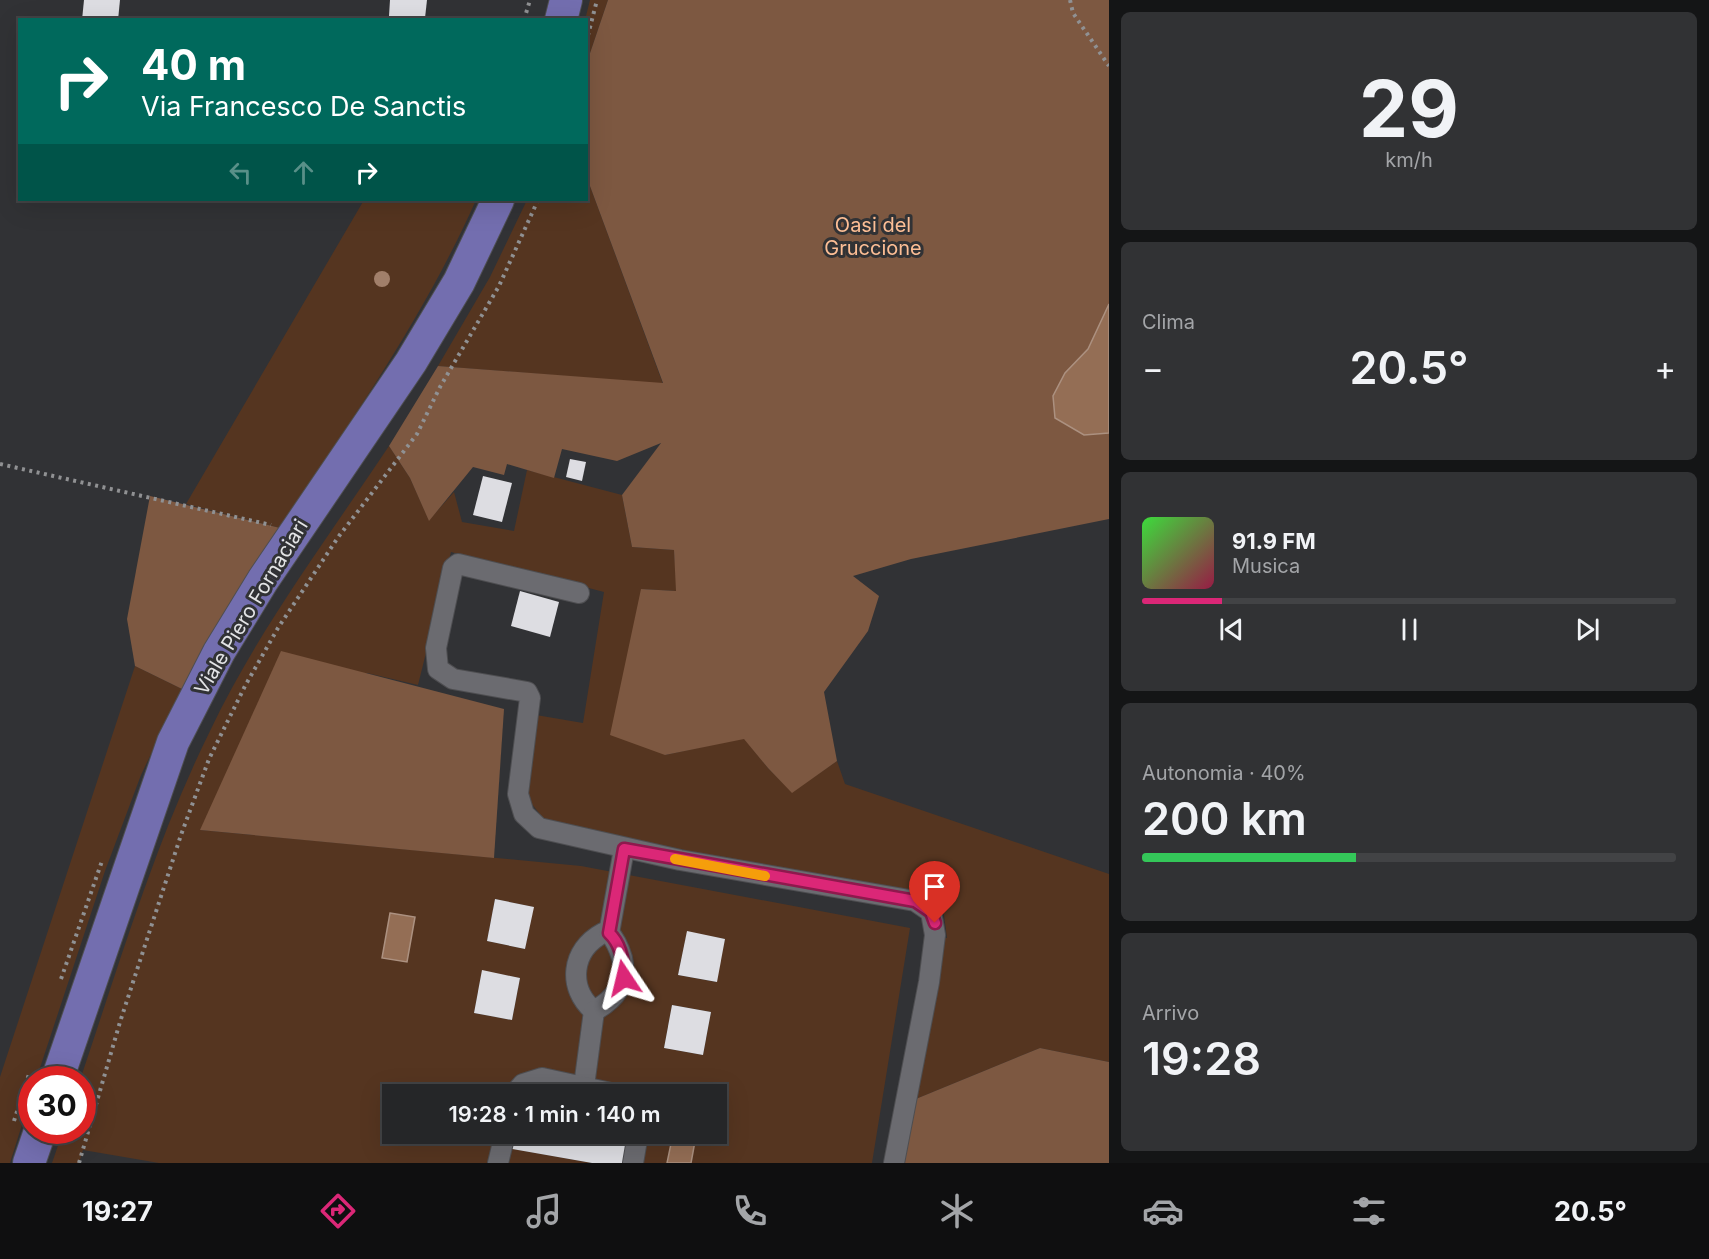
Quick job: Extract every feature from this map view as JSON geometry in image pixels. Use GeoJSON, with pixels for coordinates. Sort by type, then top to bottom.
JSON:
{"type":"FeatureCollection","features":[{"type":"Feature","properties":{"kind":"main road"},"geometry":{"type":"LineString","coordinates":[[562,18],[566,0]]}},
{"type":"Feature","properties":{"kind":"main road","name":"Viale Piero Fornaciari"},"geometry":{"type":"LineString","coordinates":[[62,1066],[173,742],[219,652],[263,580],[411,362],[459,282],[498,201]]}},
{"type":"Feature","properties":{"kind":"main road"},"geometry":{"type":"LineString","coordinates":[[29,1163],[36,1144]]}},
{"type":"Feature","properties":{"kind":"street"},"geometry":{"type":"LineString","coordinates":[[579,593],[458,564],[453,568],[436,659],[438,669],[453,679],[527,692],[530,698],[518,794],[520,804],[529,820],[539,828],[551,833],[624,849],[915,901],[931,912],[935,935],[894,1163]]}},
{"type":"Feature","properties":{"kind":"street"},"geometry":{"type":"LineString","coordinates":[[609,933],[624,849]]}},
{"type":"Feature","properties":{"kind":"street"},"geometry":{"type":"LineString","coordinates":[[584,1084],[594,1011],[616,996],[624,978],[621,953],[615,939],[609,933]]}},
{"type":"Feature","properties":{"kind":"street"},"geometry":{"type":"LineString","coordinates":[[594,1011],[578,993],[576,972],[579,958],[593,939],[609,933]]}},
{"type":"Feature","properties":{"kind":"street"},"geometry":{"type":"LineString","coordinates":[[523,1084],[542,1078],[574,1084]]}},
{"type":"Feature","properties":{"kind":"street"},"geometry":{"type":"LineString","coordinates":[[498,1163],[503,1144]]}},
{"type":"Feature","properties":{"kind":"street"},"geometry":{"type":"LineString","coordinates":[[633,1163],[636,1144]]}},
{"type":"Feature","properties":{"kind":"path"},"geometry":{"type":"LineString","coordinates":[[525,18],[530,0]]}},
{"type":"Feature","properties":{"kind":"path"},"geometry":{"type":"LineString","coordinates":[[588,36],[597,0]]}},
{"type":"Feature","properties":{"kind":"path"},"geometry":{"type":"LineString","coordinates":[[1070,0],[1073,13],[1109,66]]}},
{"type":"Feature","properties":{"kind":"path"},"geometry":{"type":"LineString","coordinates":[[79,1163],[120,1022],[180,835],[209,759],[245,686],[278,628],[339,536],[417,434],[499,286],[538,201]]}},
{"type":"Feature","properties":{"kind":"path"},"geometry":{"type":"LineString","coordinates":[[0,464],[271,525]]}},
{"type":"Feature","properties":{"kind":"shaded area"},"geometry":{"type":"Polygon","coordinates":[[[590,0],[608,0],[588,59],[588,18],[586,18],[590,0]]]}},
{"type":"Feature","properties":{"kind":"shaded area"},"geometry":{"type":"Polygon","coordinates":[[[588,181],[663,384],[438,366],[490,277],[527,201],[588,201],[588,181]]]}},
{"type":"Feature","properties":{"kind":"shaded area"},"geometry":{"type":"Polygon","coordinates":[[[363,201],[476,201],[456,243],[410,327],[360,408],[280,528],[186,504],[363,201]]]}},
{"type":"Feature","properties":{"kind":"shaded area"},"geometry":{"type":"Polygon","coordinates":[[[1109,304],[1109,433],[1084,435],[1055,418],[1053,396],[1065,373],[1088,349],[1109,304]]]}},
{"type":"Feature","properties":{"kind":"shaded area"},"geometry":{"type":"Polygon","coordinates":[[[389,446],[410,478],[429,520],[454,492],[462,522],[514,531],[527,470],[622,495],[632,547],[674,550],[677,591],[641,589],[665,755],[744,738],[768,768],[792,792],[837,761],[845,784],[1109,874],[1109,1062],[1040,1048],[906,1103],[935,935],[947,938],[944,915],[936,899],[547,823],[527,798],[536,715],[583,723],[604,592],[451,552],[418,685],[367,673],[200,830],[581,866],[910,928],[872,1163],[691,1163],[695,1144],[727,1144],[727,1084],[382,1084],[382,1144],[509,1144],[508,1148],[592,1163],[159,1163],[83,1150],[79,1163],[52,1163],[59,1144],[96,1144],[96,1066],[85,1066],[139,903],[172,816],[210,731],[250,657],[294,586],[389,446]],[[495,899],[487,941],[525,949],[533,907],[495,899]],[[687,932],[678,975],[716,982],[725,939],[687,932]],[[482,971],[474,1013],[512,1020],[520,978],[482,971]],[[672,1005],[664,1048],[703,1055],[711,1012],[672,1005]]]}},
{"type":"Feature","properties":{"kind":"shaded area"},"geometry":{"type":"Polygon","coordinates":[[[135,666],[182,689],[141,775],[105,871],[41,1066],[18,1066],[18,1137],[10,1163],[0,1163],[0,1077],[135,666]]]}},
{"type":"Feature","properties":{"kind":"shaded area"},"geometry":{"type":"Polygon","coordinates":[[[390,913],[415,917],[407,962],[382,958],[390,913]]]}},
{"type":"Feature","properties":{"kind":"shaded area"},"geometry":{"type":"Polygon","coordinates":[[[631,1144],[671,1144],[667,1163],[627,1163],[631,1144]]]}},
{"type":"Feature","properties":{"kind":"shaded area"},"geometry":{"type":"Polygon","coordinates":[[[671,1144],[695,1144],[691,1163],[667,1163],[671,1144]]]}},
{"type":"Feature","properties":{"kind":"green space","name":"Oasi del Gruccione"},"geometry":{"type":"Polygon","coordinates":[[[608,0],[1109,0],[1109,519],[911,559],[853,576],[879,596],[868,631],[824,692],[837,761],[792,793],[744,739],[665,755],[610,735],[641,589],[676,591],[674,550],[632,547],[622,495],[661,443],[617,461],[562,449],[554,478],[507,464],[504,475],[473,467],[429,521],[410,478],[389,446],[438,366],[663,383],[588,181],[588,59],[608,0]]]}},
{"type":"Feature","properties":{"kind":"green space"},"geometry":{"type":"Polygon","coordinates":[[[150,496],[280,528],[182,689],[135,666],[127,619],[150,496]]]}},
{"type":"Feature","properties":{"kind":"green space"},"geometry":{"type":"Polygon","coordinates":[[[281,651],[504,709],[494,858],[200,830],[281,651]]]}},
{"type":"Feature","properties":{"kind":"green space"},"geometry":{"type":"Polygon","coordinates":[[[1040,1048],[1109,1062],[1109,1163],[887,1163],[906,1103],[1040,1048]]]}},
{"type":"Feature","properties":{"kind":"building"},"geometry":{"type":"Polygon","coordinates":[[[84,0],[120,0],[118,18],[82,18],[84,0]]]}},
{"type":"Feature","properties":{"kind":"building"},"geometry":{"type":"Polygon","coordinates":[[[390,0],[427,0],[425,18],[389,16],[390,0]]]}},
{"type":"Feature","properties":{"kind":"building"},"geometry":{"type":"Polygon","coordinates":[[[570,459],[586,462],[582,481],[566,477],[570,459]]]}},
{"type":"Feature","properties":{"kind":"building"},"geometry":{"type":"Polygon","coordinates":[[[483,476],[512,483],[502,522],[473,515],[483,476]]]}},
{"type":"Feature","properties":{"kind":"building"},"geometry":{"type":"Polygon","coordinates":[[[520,591],[559,602],[550,637],[511,626],[520,591]]]}},
{"type":"Feature","properties":{"kind":"building"},"geometry":{"type":"Polygon","coordinates":[[[495,899],[534,907],[525,949],[487,941],[495,899]]]}},
{"type":"Feature","properties":{"kind":"building"},"geometry":{"type":"Polygon","coordinates":[[[687,931],[725,939],[717,982],[678,975],[687,931]]]}},
{"type":"Feature","properties":{"kind":"building"},"geometry":{"type":"Polygon","coordinates":[[[482,970],[520,978],[512,1020],[474,1013],[482,970]]]}},
{"type":"Feature","properties":{"kind":"building"},"geometry":{"type":"Polygon","coordinates":[[[672,1005],[711,1012],[703,1055],[664,1048],[672,1005]]]}},
{"type":"Feature","properties":{"kind":"building"},"geometry":{"type":"Polygon","coordinates":[[[508,1144],[631,1144],[627,1163],[592,1163],[507,1148],[508,1144]]]}},
{"type":"Feature","properties":{"kind":"slow traffic"},"geometry":{"type":"LineString","coordinates":[[675,859],[765,876]]}},
{"type":"Feature","properties":{"kind":"route"},"geometry":{"type":"LineString","coordinates":[[624,978],[621,953],[615,939],[609,933],[624,849],[915,901],[924,905],[931,912],[935,923]]}}]}
